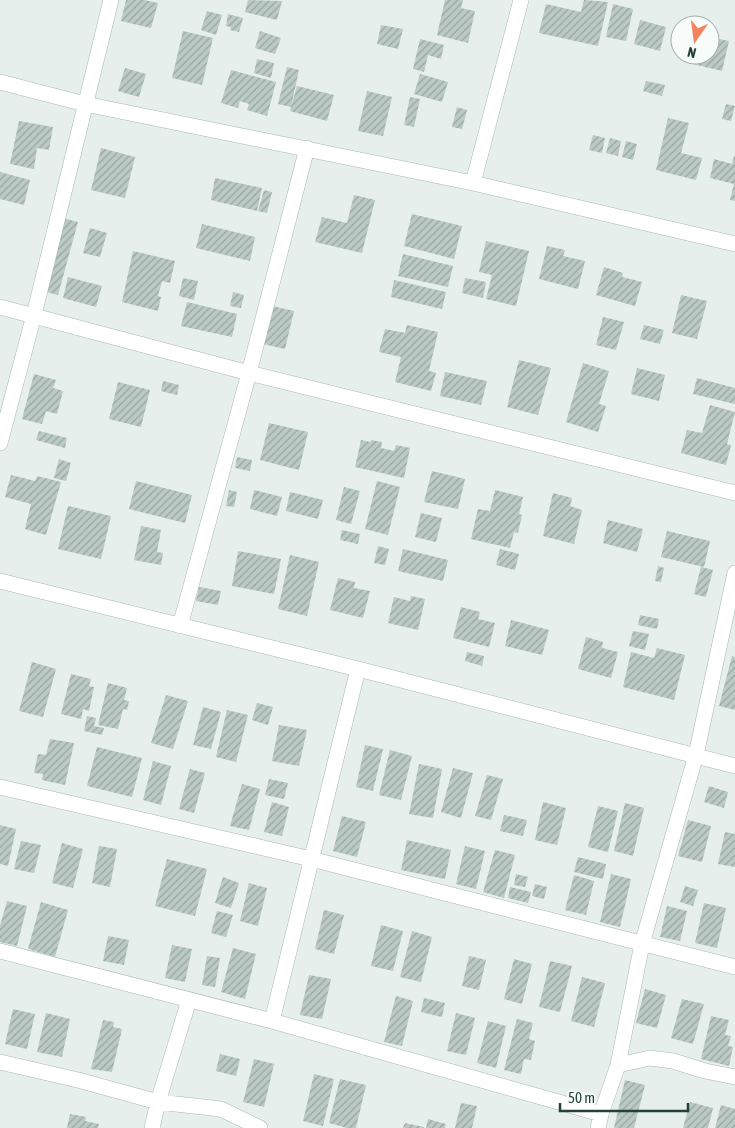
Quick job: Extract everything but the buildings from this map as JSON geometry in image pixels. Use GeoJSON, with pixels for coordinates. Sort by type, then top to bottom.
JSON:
{"type":"FeatureCollection","features":[{"type":"Feature","properties":{"kind":"street"},"geometry":{"type":"LineString","coordinates":[[0,442],[34,315],[111,0]]}},
{"type":"Feature","properties":{"kind":"street"},"geometry":{"type":"LineString","coordinates":[[473,183],[521,0]]}},
{"type":"Feature","properties":{"kind":"street"},"geometry":{"type":"LineString","coordinates":[[0,82],[86,104],[473,183],[735,244]]}},
{"type":"Feature","properties":{"kind":"street"},"geometry":{"type":"LineString","coordinates":[[180,626],[249,373],[307,148]]}},
{"type":"Feature","properties":{"kind":"street"},"geometry":{"type":"LineString","coordinates":[[0,307],[249,373],[735,493]]}},
{"type":"Feature","properties":{"kind":"street"},"geometry":{"type":"LineString","coordinates":[[0,951],[272,1021],[600,1121],[618,1065],[642,944],[696,756],[735,573]]}},
{"type":"Feature","properties":{"kind":"street"},"geometry":{"type":"LineString","coordinates":[[0,581],[358,669],[735,766]]}},
{"type":"Feature","properties":{"kind":"street"},"geometry":{"type":"LineString","coordinates":[[272,1021],[358,669]]}},
{"type":"Feature","properties":{"kind":"street"},"geometry":{"type":"LineString","coordinates":[[0,787],[311,859],[735,967]]}},
{"type":"Feature","properties":{"kind":"street"},"geometry":{"type":"LineString","coordinates":[[152,1128],[189,1000]]}},
{"type":"Feature","properties":{"kind":"street"},"geometry":{"type":"LineString","coordinates":[[618,1065],[650,1058],[673,1061],[705,1071],[735,1077]]}},
{"type":"Feature","properties":{"kind":"street"},"geometry":{"type":"LineString","coordinates":[[0,1062],[78,1080],[158,1102],[222,1109],[260,1128]]}}]}
